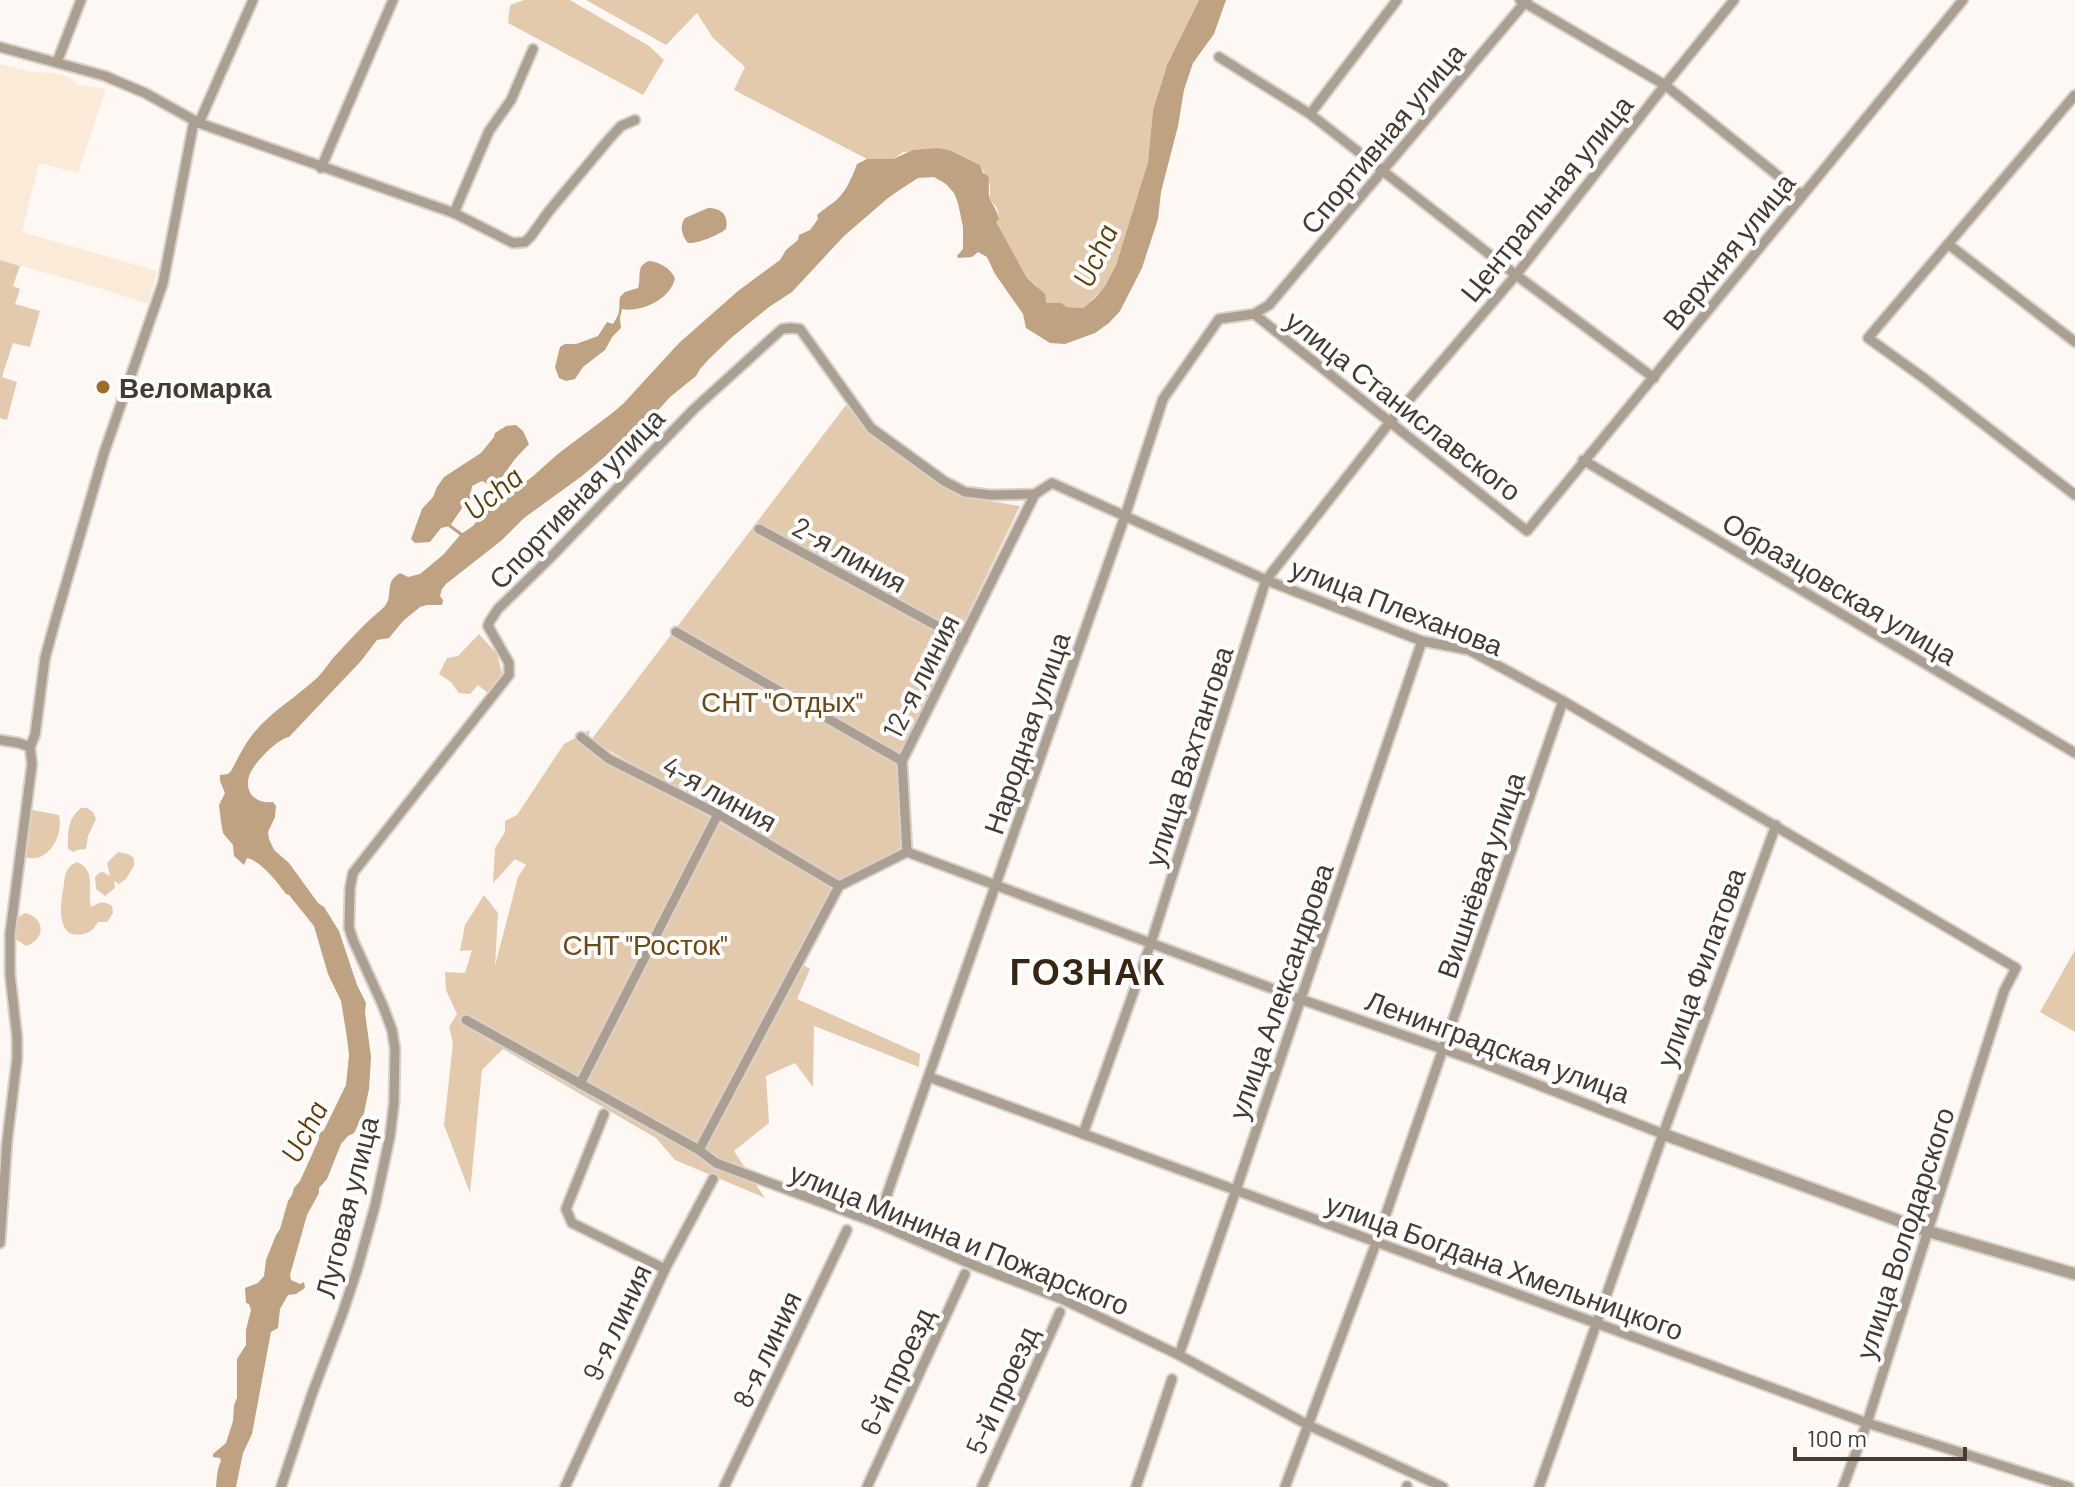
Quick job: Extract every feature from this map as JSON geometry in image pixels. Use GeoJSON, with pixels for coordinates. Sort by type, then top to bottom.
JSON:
{"type":"FeatureCollection","features":[{"type":"Feature","properties":{"kind":"street"},"geometry":{"type":"LineString","coordinates":[[57,62],[81,0]]}},
{"type":"Feature","properties":{"kind":"street"},"geometry":{"type":"LineString","coordinates":[[0,1243],[17,1059],[10,934],[32,764],[30,747],[35,735],[45,658],[104,453],[163,283],[196,122],[253,0]]}},
{"type":"Feature","properties":{"kind":"street"},"geometry":{"type":"LineString","coordinates":[[321,168],[393,0]]}},
{"type":"Feature","properties":{"kind":"street"},"geometry":{"type":"LineString","coordinates":[[1310,114],[1397,0]]}},
{"type":"Feature","properties":{"kind":"street","name":"Центральная улица"},"geometry":{"type":"LineString","coordinates":[[1390,422],[1516,275],[1734,0]]}},
{"type":"Feature","properties":{"kind":"street","name":"Верхняя улица"},"geometry":{"type":"LineString","coordinates":[[1527,531],[1963,0]]}},
{"type":"Feature","properties":{"kind":"street"},"geometry":{"type":"LineString","coordinates":[[1525,1],[1665,85],[1802,195]]}},
{"type":"Feature","properties":{"kind":"street","name":"Спортивная улица"},"geometry":{"type":"LineString","coordinates":[[1269,305],[1525,1]]}},
{"type":"Feature","properties":{"kind":"street"},"geometry":{"type":"LineString","coordinates":[[0,47],[105,76],[170,106],[196,122],[454,213],[513,243],[525,242],[610,138],[621,126],[635,120]]}},
{"type":"Feature","properties":{"kind":"street"},"geometry":{"type":"LineString","coordinates":[[454,213],[489,131],[511,100],[533,49]]}},
{"type":"Feature","properties":{"kind":"street"},"geometry":{"type":"LineString","coordinates":[[1219,57],[1310,114],[1654,378]]}},
{"type":"Feature","properties":{"kind":"street"},"geometry":{"type":"LineString","coordinates":[[2075,95],[1868,338],[2075,495]]}},
{"type":"Feature","properties":{"kind":"street"},"geometry":{"type":"LineString","coordinates":[[1948,244],[2075,342]]}},
{"type":"Feature","properties":{"kind":"street","name":"Народная улица"},"geometry":{"type":"LineString","coordinates":[[877,1223],[1125,516],[1163,399],[1219,319],[1254,314],[1269,305]]}},
{"type":"Feature","properties":{"kind":"street","name":"улица Станиславского"},"geometry":{"type":"LineString","coordinates":[[1254,314],[1527,531]]}},
{"type":"Feature","properties":{"kind":"street","name":"Спортивная улица"},"geometry":{"type":"LineString","coordinates":[[350,888],[353,873],[509,675],[509,663],[488,626],[498,609],[694,409],[782,329],[800,329]]}},
{"type":"Feature","properties":{"kind":"street","name":"улица Плеханова"},"geometry":{"type":"LineString","coordinates":[[800,329],[871,428],[944,481],[965,492],[991,495],[1035,494],[1052,483],[1266,580],[1422,641],[1469,650],[1563,701],[2016,968],[2004,991]]}},
{"type":"Feature","properties":{"kind":"street","name":"улица Вахтангова"},"geometry":{"type":"LineString","coordinates":[[1083,1134],[1151,943],[1266,580],[1390,422]]}},
{"type":"Feature","properties":{"kind":"street","name":"Образцовская улица"},"geometry":{"type":"LineString","coordinates":[[1583,460],[2075,753]]}},
{"type":"Feature","properties":{"kind":"street","name":"12-я линия"},"geometry":{"type":"LineString","coordinates":[[907,852],[902,761],[1035,494]]}},
{"type":"Feature","properties":{"kind":"street","name":"2-я линия"},"geometry":{"type":"LineString","coordinates":[[759,529],[963,640]]}},
{"type":"Feature","properties":{"kind":"street"},"geometry":{"type":"LineString","coordinates":[[676,632],[902,761]]}},
{"type":"Feature","properties":{"kind":"street","name":"улица Александрова"},"geometry":{"type":"LineString","coordinates":[[1179,1355],[1422,641]]}},
{"type":"Feature","properties":{"kind":"street","name":"Вишнёвая улица"},"geometry":{"type":"LineString","coordinates":[[1285,1487],[1376,1243],[1563,701]]}},
{"type":"Feature","properties":{"kind":"street","name":"4-я линия"},"geometry":{"type":"LineString","coordinates":[[581,737],[609,759],[718,814],[839,886]]}},
{"type":"Feature","properties":{"kind":"street"},"geometry":{"type":"LineString","coordinates":[[0,740],[30,747]]}},
{"type":"Feature","properties":{"kind":"street"},"geometry":{"type":"LineString","coordinates":[[580,1084],[718,814]]}},
{"type":"Feature","properties":{"kind":"street","name":"улица Филатова"},"geometry":{"type":"LineString","coordinates":[[1539,1487],[1776,825]]}},
{"type":"Feature","properties":{"kind":"street"},"geometry":{"type":"LineString","coordinates":[[699,1150],[839,886],[907,852]]}},
{"type":"Feature","properties":{"kind":"street","name":"Ленинградская улица"},"geometry":{"type":"LineString","coordinates":[[907,852],[1300,999],[1480,1062],[1663,1134],[1927,1231],[2075,1274]]}},
{"type":"Feature","properties":{"kind":"street","name":"Луговая улица"},"geometry":{"type":"LineString","coordinates":[[281,1487],[357,1270],[390,1136],[395,1072],[392,1030],[349,928],[350,888]]}},
{"type":"Feature","properties":{"kind":"street","name":"улица Володарского"},"geometry":{"type":"LineString","coordinates":[[1843,1487],[1867,1423],[2004,991]]}},
{"type":"Feature","properties":{"kind":"street","name":"улица Минина и Пожарского"},"geometry":{"type":"LineString","coordinates":[[466,1020],[699,1150],[716,1163],[877,1223],[1062,1299],[1179,1355],[1308,1425],[1443,1487]]}},
{"type":"Feature","properties":{"kind":"street","name":"улица Богдана Хмельницкого"},"geometry":{"type":"LineString","coordinates":[[929,1077],[1867,1423],[2069,1487]]}},
{"type":"Feature","properties":{"kind":"street"},"geometry":{"type":"LineString","coordinates":[[604,1114],[566,1209],[572,1223],[665,1269]]}},
{"type":"Feature","properties":{"kind":"street","name":"9-я линия"},"geometry":{"type":"LineString","coordinates":[[565,1487],[665,1269],[713,1179]]}},
{"type":"Feature","properties":{"kind":"street","name":"8-я линия"},"geometry":{"type":"LineString","coordinates":[[724,1487],[847,1230]]}},
{"type":"Feature","properties":{"kind":"street","name":"6-й проезд"},"geometry":{"type":"LineString","coordinates":[[867,1487],[965,1274]]}},
{"type":"Feature","properties":{"kind":"street","name":"5-й проезд"},"geometry":{"type":"LineString","coordinates":[[982,1487],[1060,1312]]}},
{"type":"Feature","properties":{"kind":"street"},"geometry":{"type":"LineString","coordinates":[[1136,1487],[1172,1379]]}},
{"type":"Feature","properties":{"kind":"shaded area"},"geometry":{"type":"Polygon","coordinates":[[[1199,0],[1226,0],[1214,34],[1193,63],[1184,90],[1158,219],[1142,268],[1120,311],[1109,323],[1095,333],[1065,344],[1050,343],[1026,328],[1023,314],[987,257],[978,252],[972,257],[958,258],[963,249],[963,227],[954,193],[934,177],[918,178],[888,198],[844,236],[792,292],[731,338],[652,417],[446,584],[440,596],[442,605],[420,607],[389,638],[377,640],[289,737],[272,747],[251,771],[248,782],[250,793],[276,806],[268,832],[274,850],[289,863],[339,931],[366,1003],[371,1057],[364,1113],[354,1133],[341,1144],[327,1179],[319,1188],[307,1215],[290,1275],[291,1280],[300,1284],[304,1282],[305,1288],[288,1295],[280,1309],[278,1328],[271,1332],[252,1434],[243,1453],[236,1487],[216,1487],[221,1461],[213,1454],[226,1443],[233,1421],[237,1398],[237,1359],[246,1345],[251,1310],[246,1303],[245,1288],[258,1283],[264,1276],[266,1260],[288,1201],[346,1085],[349,1055],[341,1001],[328,974],[314,926],[263,867],[247,858],[244,865],[234,856],[233,845],[223,833],[221,822],[219,805],[225,793],[220,775],[231,771],[246,743],[260,726],[318,677],[386,604],[395,577],[400,573],[408,577],[420,574],[483,513],[623,404],[679,343],[738,291],[780,260],[799,235],[810,230],[818,219],[817,215],[845,190],[857,164],[867,159],[893,159],[913,150],[938,148],[952,151],[980,165],[988,176],[990,198],[999,219],[996,222],[1027,278],[1045,294],[1046,303],[1083,308],[1105,286],[1116,265],[1148,162],[1153,110],[1167,65],[1199,0]]]}},
{"type":"Feature","properties":{"kind":"shaded area"},"geometry":{"type":"Polygon","coordinates":[[[0,64],[31,72],[54,73],[69,77],[78,85],[106,89],[78,173],[39,163],[22,232],[157,271],[148,304],[0,260],[0,64]]]}},
{"type":"Feature","properties":{"kind":"shaded area"},"geometry":{"type":"Polygon","coordinates":[[[708,208],[723,213],[726,229],[708,239],[688,243],[682,231],[683,221],[708,208]]]}},
{"type":"Feature","properties":{"kind":"shaded area"},"geometry":{"type":"Polygon","coordinates":[[[649,261],[664,266],[673,274],[675,278],[668,292],[654,303],[638,309],[622,309],[621,328],[605,350],[583,367],[575,379],[566,381],[559,378],[555,367],[560,347],[598,336],[607,322],[613,324],[619,313],[620,297],[638,288],[640,269],[649,261]]]}},
{"type":"Feature","properties":{"kind":"shaded area"},"geometry":{"type":"Polygon","coordinates":[[[516,425],[529,444],[500,480],[491,486],[482,481],[472,486],[469,503],[464,505],[450,526],[441,528],[430,542],[415,543],[411,539],[422,509],[444,477],[481,453],[495,433],[506,426],[516,425]]]}},
{"type":"Feature","properties":{"kind":"green space"},"geometry":{"type":"Polygon","coordinates":[[[524,0],[570,0],[649,46],[664,60],[643,95],[508,23],[510,5],[524,0]]]}},
{"type":"Feature","properties":{"kind":"green space"},"geometry":{"type":"Polygon","coordinates":[[[586,0],[1199,0],[1167,65],[1153,110],[1148,162],[1116,265],[1105,286],[1083,308],[1046,303],[1037,286],[1027,278],[995,222],[999,218],[997,208],[990,200],[990,184],[980,165],[953,151],[903,152],[893,159],[867,159],[734,90],[745,67],[713,38],[697,13],[666,45],[586,0]]]}},
{"type":"Feature","properties":{"kind":"green space"},"geometry":{"type":"Polygon","coordinates":[[[0,260],[20,266],[13,286],[20,289],[15,304],[40,311],[30,347],[13,343],[2,377],[17,382],[7,420],[0,418],[0,260]]]}},
{"type":"Feature","properties":{"kind":"green space","name":"СНТ \"Отдых\""},"geometry":{"type":"Polygon","coordinates":[[[846,405],[870,432],[945,488],[965,497],[1020,506],[896,763],[904,850],[839,883],[591,740],[846,405]]]}},
{"type":"Feature","properties":{"kind":"green space"},"geometry":{"type":"Polygon","coordinates":[[[479,634],[497,654],[502,673],[488,693],[478,685],[470,694],[459,693],[451,682],[439,674],[447,658],[458,656],[479,634]]]}},
{"type":"Feature","properties":{"kind":"green space","name":"СНТ \"Росток\""},"geometry":{"type":"Polygon","coordinates":[[[590,730],[586,747],[833,886],[795,960],[810,969],[797,999],[920,1054],[919,1067],[814,1026],[813,1087],[795,1063],[766,1076],[769,1123],[734,1151],[765,1198],[675,1160],[656,1138],[503,1049],[482,1070],[470,1193],[444,1125],[453,1043],[449,1027],[457,1014],[446,990],[445,972],[465,973],[472,950],[460,951],[465,925],[484,895],[498,913],[495,966],[518,877],[526,865],[515,859],[493,883],[495,848],[505,832],[505,821],[517,815],[564,744],[590,730]]]}},
{"type":"Feature","properties":{"kind":"green space"},"geometry":{"type":"Polygon","coordinates":[[[81,808],[93,812],[96,819],[86,849],[74,852],[68,849],[69,826],[81,808]]]}},
{"type":"Feature","properties":{"kind":"green space"},"geometry":{"type":"Polygon","coordinates":[[[32,810],[59,815],[60,823],[57,839],[52,846],[41,857],[33,858],[25,857],[23,850],[32,810]]]}},
{"type":"Feature","properties":{"kind":"green space"},"geometry":{"type":"Polygon","coordinates":[[[118,852],[134,858],[134,866],[126,879],[119,884],[114,881],[115,888],[105,896],[96,889],[95,877],[103,872],[110,876],[107,863],[118,852]]]}},
{"type":"Feature","properties":{"kind":"green space"},"geometry":{"type":"Polygon","coordinates":[[[77,862],[89,875],[91,907],[106,903],[112,906],[113,913],[107,922],[98,922],[83,934],[67,931],[61,908],[66,873],[77,862]]]}},
{"type":"Feature","properties":{"kind":"green space"},"geometry":{"type":"Polygon","coordinates":[[[26,913],[37,920],[41,930],[37,939],[26,946],[14,938],[17,920],[26,913]]]}},
{"type":"Feature","properties":{"kind":"green space"},"geometry":{"type":"Polygon","coordinates":[[[2075,950],[2075,1032],[2040,1012],[2075,950]]]}},
{"type":"Feature","properties":{"kind":"waterway"},"geometry":{"type":"LineString","coordinates":[[450,526],[461,534]]}},
{"type":"Feature","properties":{"kind":"place","name":"Веломарка"},"geometry":{"type":"Point","coordinates":[103,387]}},
{"type":"Feature","properties":{"kind":"district","name":"ГОЗНАК"},"geometry":{"type":"Point","coordinates":[1088,970]}},
{"type":"Feature","properties":{"kind":"water label","name":"Ucha"},"geometry":{"type":"Point","coordinates":[1094,255]}},
{"type":"Feature","properties":{"kind":"water label","name":"Ucha"},"geometry":{"type":"Point","coordinates":[492,492]}},
{"type":"Feature","properties":{"kind":"water label","name":"Ucha"},"geometry":{"type":"Point","coordinates":[303,1131]}}]}
